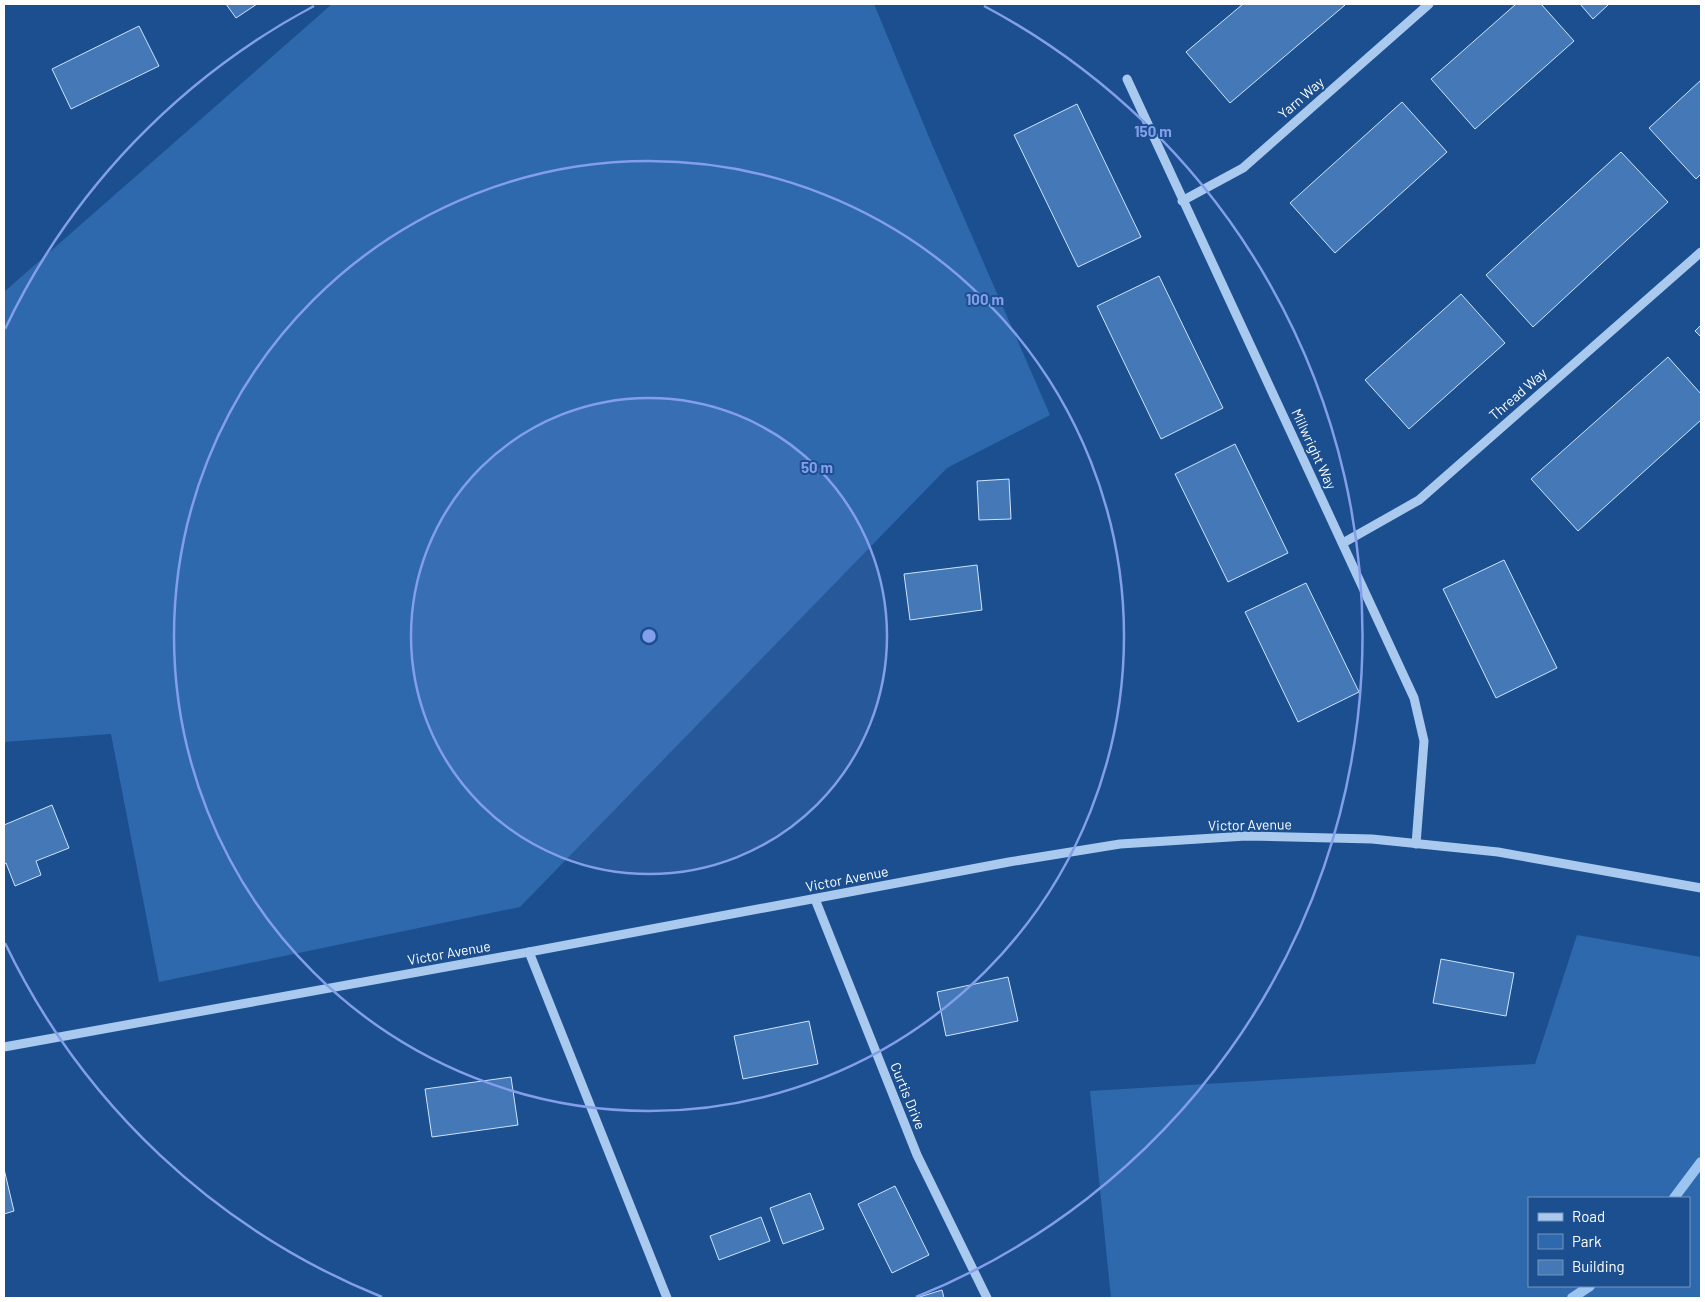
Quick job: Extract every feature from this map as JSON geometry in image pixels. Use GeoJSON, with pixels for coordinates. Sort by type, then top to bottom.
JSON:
{"type":"FeatureCollection","features":[{"type":"Feature","properties":{"kind":"street","name":"Yarn Way"},"geometry":{"type":"LineString","coordinates":[[1182,201],[1243,168],[1429,4]]}},
{"type":"Feature","properties":{"kind":"street","name":"Millwright Way"},"geometry":{"type":"LineString","coordinates":[[1127,79],[1414,698],[1424,741],[1416,844]]}},
{"type":"Feature","properties":{"kind":"street","name":"Thread Way"},"geometry":{"type":"LineString","coordinates":[[1343,543],[1419,500],[1701,252]]}},
{"type":"Feature","properties":{"kind":"street","name":"Victor Avenue"},"geometry":{"type":"LineString","coordinates":[[4,1047],[529,952],[1008,862],[1120,844],[1246,836],[1372,838],[1498,852],[1701,888]]}},
{"type":"Feature","properties":{"kind":"street","name":"Curtis Drive"},"geometry":{"type":"LineString","coordinates":[[815,899],[921,1164],[987,1298]]}},
{"type":"Feature","properties":{"kind":"street"},"geometry":{"type":"LineString","coordinates":[[529,952],[667,1298]]}},
{"type":"Feature","properties":{"kind":"green space"},"geometry":{"type":"Polygon","coordinates":[[[332,4],[874,4],[931,142],[1050,415],[947,468],[520,907],[159,982],[111,734],[4,742],[4,292],[332,4]]]}},
{"type":"Feature","properties":{"kind":"green space"},"geometry":{"type":"Polygon","coordinates":[[[1577,935],[1701,957],[1701,1298],[1111,1298],[1090,1091],[1535,1064],[1577,935]]]}},
{"type":"Feature","properties":{"kind":"building"},"geometry":{"type":"Polygon","coordinates":[[[226,4],[257,4],[236,18],[226,4]]]}},
{"type":"Feature","properties":{"kind":"building"},"geometry":{"type":"Polygon","coordinates":[[[1243,4],[1345,5],[1230,103],[1186,52],[1243,4]]]}},
{"type":"Feature","properties":{"kind":"building"},"geometry":{"type":"Polygon","coordinates":[[[1516,4],[1541,4],[1574,41],[1475,129],[1431,79],[1516,4]]]}},
{"type":"Feature","properties":{"kind":"building"},"geometry":{"type":"Polygon","coordinates":[[[1580,4],[1609,4],[1593,19],[1580,4]]]}},
{"type":"Feature","properties":{"kind":"building"},"geometry":{"type":"Polygon","coordinates":[[[139,26],[159,66],[71,109],[52,69],[139,26]]]}},
{"type":"Feature","properties":{"kind":"building"},"geometry":{"type":"Polygon","coordinates":[[[1701,80],[1701,174],[1696,179],[1649,128],[1701,80]]]}},
{"type":"Feature","properties":{"kind":"building"},"geometry":{"type":"Polygon","coordinates":[[[1402,102],[1447,152],[1335,253],[1290,203],[1402,102]]]}},
{"type":"Feature","properties":{"kind":"building"},"geometry":{"type":"Polygon","coordinates":[[[1077,104],[1141,237],[1078,267],[1014,135],[1077,104]]]}},
{"type":"Feature","properties":{"kind":"building"},"geometry":{"type":"Polygon","coordinates":[[[1621,152],[1668,202],[1533,327],[1486,275],[1621,152]]]}},
{"type":"Feature","properties":{"kind":"building"},"geometry":{"type":"Polygon","coordinates":[[[1159,276],[1223,408],[1161,439],[1097,306],[1159,276]]]}},
{"type":"Feature","properties":{"kind":"building"},"geometry":{"type":"Polygon","coordinates":[[[1461,294],[1505,343],[1409,429],[1365,380],[1461,294]]]}},
{"type":"Feature","properties":{"kind":"building"},"geometry":{"type":"Polygon","coordinates":[[[1701,325],[1701,337],[1695,331],[1701,325]]]}},
{"type":"Feature","properties":{"kind":"building"},"geometry":{"type":"Polygon","coordinates":[[[1668,357],[1701,394],[1701,420],[1578,531],[1531,479],[1668,357]]]}},
{"type":"Feature","properties":{"kind":"building"},"geometry":{"type":"Polygon","coordinates":[[[1235,444],[1288,553],[1228,582],[1175,474],[1235,444]]]}},
{"type":"Feature","properties":{"kind":"building"},"geometry":{"type":"Polygon","coordinates":[[[1009,479],[1011,519],[979,520],[977,481],[1009,479]]]}},
{"type":"Feature","properties":{"kind":"building"},"geometry":{"type":"Polygon","coordinates":[[[1504,560],[1557,668],[1496,698],[1443,589],[1504,560]]]}},
{"type":"Feature","properties":{"kind":"building"},"geometry":{"type":"Polygon","coordinates":[[[977,565],[982,610],[910,620],[904,574],[977,565]]]}},
{"type":"Feature","properties":{"kind":"building"},"geometry":{"type":"Polygon","coordinates":[[[1306,583],[1359,692],[1298,722],[1245,612],[1306,583]]]}},
{"type":"Feature","properties":{"kind":"building"},"geometry":{"type":"Polygon","coordinates":[[[52,805],[69,848],[36,861],[41,875],[15,886],[6,863],[4,864],[4,825],[52,805]]]}},
{"type":"Feature","properties":{"kind":"building"},"geometry":{"type":"Polygon","coordinates":[[[1441,959],[1514,973],[1506,1016],[1433,1003],[1441,959]]]}},
{"type":"Feature","properties":{"kind":"building"},"geometry":{"type":"Polygon","coordinates":[[[1008,977],[1018,1021],[946,1036],[937,992],[1008,977]]]}},
{"type":"Feature","properties":{"kind":"building"},"geometry":{"type":"Polygon","coordinates":[[[809,1021],[818,1064],[743,1079],[734,1036],[809,1021]]]}},
{"type":"Feature","properties":{"kind":"building"},"geometry":{"type":"Polygon","coordinates":[[[511,1077],[518,1125],[432,1137],[425,1089],[511,1077]]]}},
{"type":"Feature","properties":{"kind":"building"},"geometry":{"type":"Polygon","coordinates":[[[4,1169],[14,1211],[4,1214],[4,1169]]]}},
{"type":"Feature","properties":{"kind":"building"},"geometry":{"type":"Polygon","coordinates":[[[895,1186],[929,1255],[892,1273],[858,1204],[895,1186]]]}},
{"type":"Feature","properties":{"kind":"building"},"geometry":{"type":"Polygon","coordinates":[[[810,1193],[824,1229],[783,1244],[770,1208],[810,1193]]]}},
{"type":"Feature","properties":{"kind":"building"},"geometry":{"type":"Polygon","coordinates":[[[761,1217],[770,1241],[719,1260],[710,1236],[761,1217]]]}},
{"type":"Feature","properties":{"kind":"building"},"geometry":{"type":"Polygon","coordinates":[[[942,1290],[944,1298],[916,1298],[942,1290]]]}},
{"type":"Feature","properties":{"kind":"waterway"},"geometry":{"type":"LineString","coordinates":[[1675,1197],[1701,1162]]}},
{"type":"Feature","properties":{"kind":"waterway"},"geometry":{"type":"LineString","coordinates":[[1572,1298],[1588,1287]]}}]}
